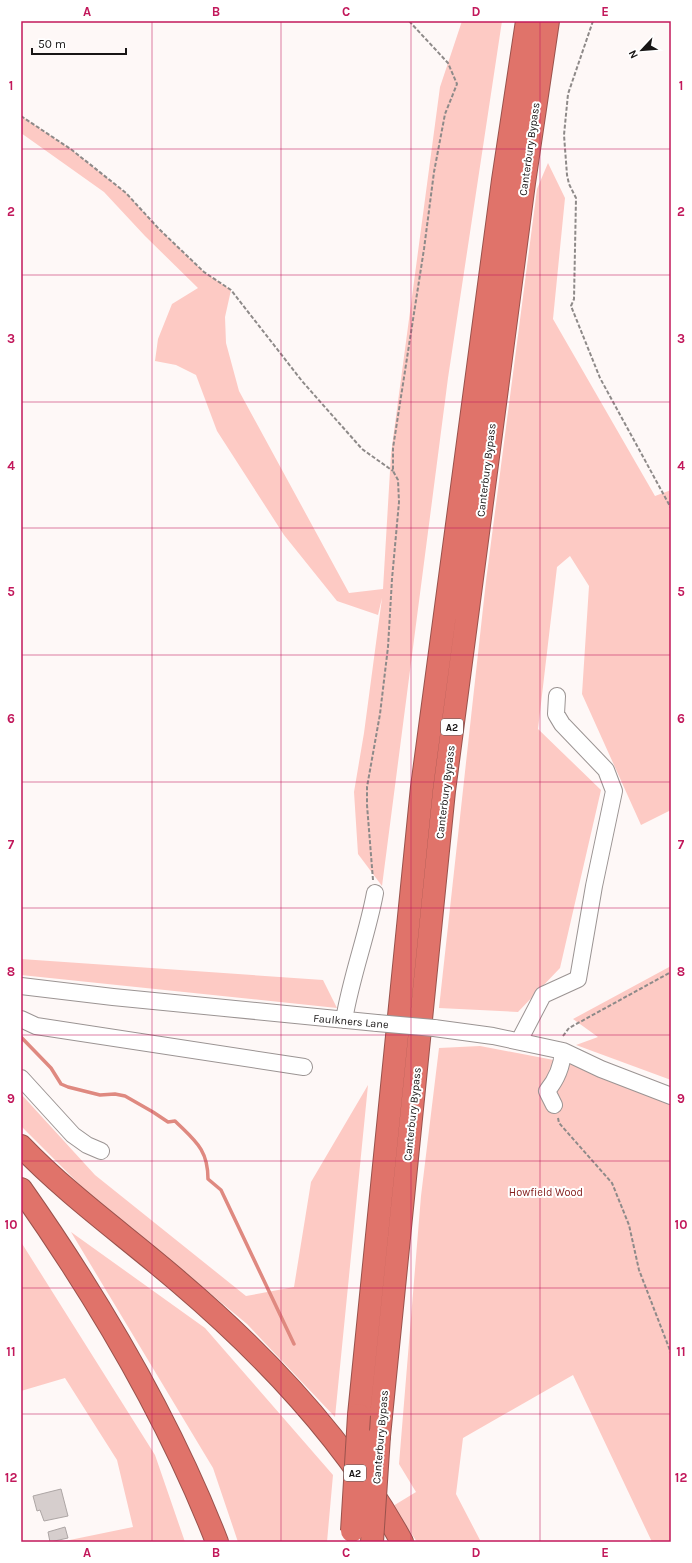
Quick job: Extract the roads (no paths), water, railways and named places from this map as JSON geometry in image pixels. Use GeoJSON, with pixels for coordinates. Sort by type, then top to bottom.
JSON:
{"type":"FeatureCollection","features":[{"type":"Feature","properties":{"kind":"highway","name":"Canterbury Bypass"},"geometry":{"type":"LineString","coordinates":[[351,1537],[359,1415],[422,787],[502,187],[527,21]]}},
{"type":"Feature","properties":{"kind":"highway","name":"Canterbury Bypass"},"geometry":{"type":"LineString","coordinates":[[372,1542],[379,1436],[444,791],[524,183],[548,21]]}},
{"type":"Feature","properties":{"kind":"highway"},"geometry":{"type":"LineString","coordinates":[[21,1146],[52,1176],[180,1282],[253,1348],[294,1392],[332,1438],[369,1488],[402,1542]]}},
{"type":"Feature","properties":{"kind":"highway"},"geometry":{"type":"LineString","coordinates":[[21,1189],[70,1259],[118,1338],[159,1411],[195,1485],[217,1542]]}},
{"type":"Feature","properties":{"kind":"street"},"geometry":{"type":"LineString","coordinates":[[519,1041],[543,995],[578,979],[594,886],[614,790],[606,770],[562,724],[556,714],[557,696]]}},
{"type":"Feature","properties":{"kind":"street"},"geometry":{"type":"LineString","coordinates":[[344,1020],[347,998],[370,918],[375,893]]}},
{"type":"Feature","properties":{"kind":"street","name":"Faulkners Lane"},"geometry":{"type":"LineString","coordinates":[[21,986],[113,997],[434,1028],[493,1036],[564,1051],[601,1069],[671,1096]]}},
{"type":"Feature","properties":{"kind":"street"},"geometry":{"type":"LineString","coordinates":[[21,1019],[36,1026],[304,1067]]}},
{"type":"Feature","properties":{"kind":"street"},"geometry":{"type":"LineString","coordinates":[[554,1105],[547,1091],[556,1081],[562,1064],[564,1051]]}},
{"type":"Feature","properties":{"kind":"street"},"geometry":{"type":"LineString","coordinates":[[21,1078],[73,1135],[87,1145],[101,1151]]}},
{"type":"Feature","properties":{"kind":"waterway"},"geometry":{"type":"LineString","coordinates":[[21,1037],[51,1068],[61,1084],[100,1095],[115,1094],[125,1096],[168,1122],[175,1121],[194,1140],[199,1146],[206,1160],[208,1179],[221,1190],[294,1344]]}},
{"type":"Feature","properties":{"kind":"park label","name":"Howfield Wood"},"geometry":{"type":"Point","coordinates":[546,1192]}}]}
